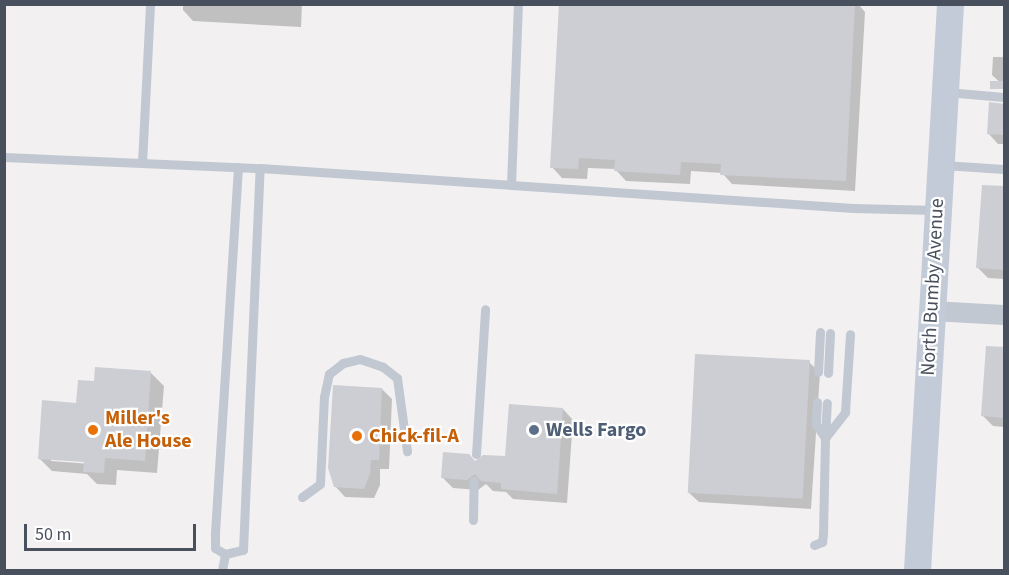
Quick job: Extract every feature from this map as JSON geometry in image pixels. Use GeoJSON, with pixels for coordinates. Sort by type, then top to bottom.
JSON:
{"type":"FeatureCollection","features":[{"type":"Feature","properties":{"kind":"street","name":"North Bumby Avenue"},"geometry":{"type":"LineString","coordinates":[[917,570],[950,4]]}},
{"type":"Feature","properties":{"kind":"street"},"geometry":{"type":"LineString","coordinates":[[932,311],[1005,315]]}},
{"type":"Feature","properties":{"kind":"lane"},"geometry":{"type":"LineString","coordinates":[[142,163],[150,4]]}},
{"type":"Feature","properties":{"kind":"lane"},"geometry":{"type":"LineString","coordinates":[[511,185],[518,4]]}},
{"type":"Feature","properties":{"kind":"lane"},"geometry":{"type":"LineString","coordinates":[[945,92],[1005,97]]}},
{"type":"Feature","properties":{"kind":"lane"},"geometry":{"type":"LineString","coordinates":[[4,157],[260,168],[853,208],[938,210]]}},
{"type":"Feature","properties":{"kind":"lane"},"geometry":{"type":"LineString","coordinates":[[941,165],[1005,169]]}},
{"type":"Feature","properties":{"kind":"lane"},"geometry":{"type":"LineString","coordinates":[[238,167],[215,535],[215,548],[225,554],[243,549],[260,168]]}},
{"type":"Feature","properties":{"kind":"lane"},"geometry":{"type":"LineString","coordinates":[[476,454],[485,309]]}},
{"type":"Feature","properties":{"kind":"lane"},"geometry":{"type":"LineString","coordinates":[[823,373],[825,332]]}},
{"type":"Feature","properties":{"kind":"lane"},"geometry":{"type":"LineString","coordinates":[[825,438],[845,412],[850,334]]}},
{"type":"Feature","properties":{"kind":"lane"},"geometry":{"type":"LineString","coordinates":[[302,496],[320,484],[326,386],[329,374],[343,363],[360,359],[383,367],[397,378],[406,451]]}},
{"type":"Feature","properties":{"kind":"lane"},"geometry":{"type":"LineString","coordinates":[[814,545],[822,542],[823,534],[825,438],[822,402]]}},
{"type":"Feature","properties":{"kind":"lane"},"geometry":{"type":"LineString","coordinates":[[473,520],[474,481]]}},
{"type":"Feature","properties":{"kind":"lane"},"geometry":{"type":"LineString","coordinates":[[222,570],[225,554]]}},
{"type":"Feature","properties":{"kind":"building"},"geometry":{"type":"Polygon","coordinates":[[[559,4],[855,4],[846,181],[720,175],[721,164],[681,162],[680,175],[614,171],[615,160],[579,158],[578,169],[550,168],[559,4]]]}},
{"type":"Feature","properties":{"kind":"building"},"geometry":{"type":"Polygon","coordinates":[[[990,81],[1004,81],[1004,89],[990,89],[990,81]]]}},
{"type":"Feature","properties":{"kind":"building"},"geometry":{"type":"Polygon","coordinates":[[[989,102],[1005,104],[1005,135],[987,134],[989,102]]]}},
{"type":"Feature","properties":{"kind":"building"},"geometry":{"type":"Polygon","coordinates":[[[982,185],[1005,186],[1005,270],[976,268],[982,185]]]}},
{"type":"Feature","properties":{"kind":"building"},"geometry":{"type":"Polygon","coordinates":[[[986,346],[1005,347],[1005,418],[981,416],[986,346]]]}},
{"type":"Feature","properties":{"kind":"building"},"geometry":{"type":"Polygon","coordinates":[[[695,354],[810,360],[803,499],[688,493],[695,354]]]}},
{"type":"Feature","properties":{"kind":"building","name":"Miller's Ale House"},"geometry":{"type":"Polygon","coordinates":[[[95,367],[151,371],[145,461],[105,458],[104,473],[83,472],[84,462],[38,459],[42,400],[76,403],[78,380],[94,381],[95,367]]]}},
{"type":"Feature","properties":{"kind":"building"},"geometry":{"type":"Polygon","coordinates":[[[333,385],[382,388],[379,460],[371,460],[370,474],[364,489],[334,487],[328,468],[333,385]]]}},
{"type":"Feature","properties":{"kind":"building","name":"Wells Fargo"},"geometry":{"type":"Polygon","coordinates":[[[509,404],[563,408],[557,494],[501,489],[501,483],[481,481],[475,474],[467,480],[441,478],[443,452],[469,454],[475,461],[483,455],[505,456],[509,404]]]}},
{"type":"Feature","properties":{"kind":"place","name":"Miller's Ale House"},"geometry":{"type":"Point","coordinates":[93,430]}},
{"type":"Feature","properties":{"kind":"place","name":"Wells Fargo"},"geometry":{"type":"Point","coordinates":[534,430]}},
{"type":"Feature","properties":{"kind":"place","name":"Chick-fil-A"},"geometry":{"type":"Point","coordinates":[357,436]}}]}
